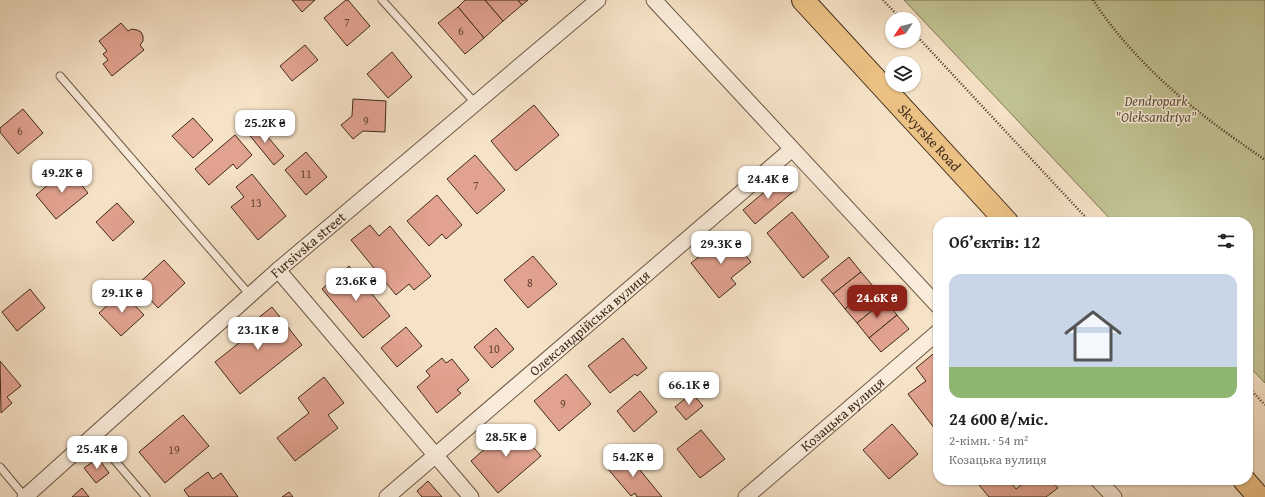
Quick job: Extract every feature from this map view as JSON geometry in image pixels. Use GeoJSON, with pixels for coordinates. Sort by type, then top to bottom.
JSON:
{"type":"FeatureCollection","features":[{"type":"Feature","properties":{"kind":"main road","name":"Skvyrske Road"},"geometry":{"type":"LineString","coordinates":[[803,0],[1002,217]]}},
{"type":"Feature","properties":{"kind":"main road"},"geometry":{"type":"LineString","coordinates":[[1248,485],[1259,497]]}},
{"type":"Feature","properties":{"kind":"street","name":"Fursivska street"},"geometry":{"type":"LineString","coordinates":[[25,497],[278,270],[598,0]]}},
{"type":"Feature","properties":{"kind":"street"},"geometry":{"type":"LineString","coordinates":[[654,0],[933,301]]}},
{"type":"Feature","properties":{"kind":"street","name":"Олександрійська вулиця"},"geometry":{"type":"LineString","coordinates":[[387,497],[792,149]]}},
{"type":"Feature","properties":{"kind":"street"},"geometry":{"type":"LineString","coordinates":[[278,270],[471,497]]}},
{"type":"Feature","properties":{"kind":"street","name":"Козацька вулиця"},"geometry":{"type":"LineString","coordinates":[[746,497],[933,336]]}},
{"type":"Feature","properties":{"kind":"lane"},"geometry":{"type":"LineString","coordinates":[[382,0],[476,104]]}},
{"type":"Feature","properties":{"kind":"lane"},"geometry":{"type":"LineString","coordinates":[[60,76],[250,295]]}},
{"type":"Feature","properties":{"kind":"lane"},"geometry":{"type":"LineString","coordinates":[[93,435],[146,497]]}},
{"type":"Feature","properties":{"kind":"lane"},"geometry":{"type":"LineString","coordinates":[[0,467],[25,497]]}},
{"type":"Feature","properties":{"kind":"path"},"geometry":{"type":"LineString","coordinates":[[883,0],[894,12]]}},
{"type":"Feature","properties":{"kind":"path"},"geometry":{"type":"LineString","coordinates":[[1093,0],[1126,44],[1155,74],[1202,115],[1265,160]]}},
{"type":"Feature","properties":{"kind":"path"},"geometry":{"type":"LineString","coordinates":[[921,41],[1085,217]]}},
{"type":"Feature","properties":{"kind":"path"},"geometry":{"type":"LineString","coordinates":[[1253,392],[1265,405]]}},
{"type":"Feature","properties":{"kind":"green space","name":"Dendropark \"Oleksandriya\""},"geometry":{"type":"Polygon","coordinates":[[[904,0],[1265,0],[1265,383],[1253,370],[1253,217],[1108,217],[921,18],[921,12],[915,12],[904,0]]]}},
{"type":"Feature","properties":{"kind":"building"},"geometry":{"type":"Polygon","coordinates":[[[292,0],[315,0],[302,12],[292,0]]]}},
{"type":"Feature","properties":{"kind":"building"},"geometry":{"type":"Polygon","coordinates":[[[348,0],[370,26],[347,46],[324,18],[348,0]]]}},
{"type":"Feature","properties":{"kind":"building"},"geometry":{"type":"Polygon","coordinates":[[[465,0],[485,0],[503,21],[484,38],[458,7],[465,0]]]}},
{"type":"Feature","properties":{"kind":"building"},"geometry":{"type":"Polygon","coordinates":[[[485,0],[518,0],[522,5],[503,21],[485,0]]]}},
{"type":"Feature","properties":{"kind":"building"},"geometry":{"type":"Polygon","coordinates":[[[518,0],[528,0],[522,5],[518,0]]]}},
{"type":"Feature","properties":{"kind":"building"},"geometry":{"type":"Polygon","coordinates":[[[458,7],[484,38],[465,54],[438,23],[458,7]]]}},
{"type":"Feature","properties":{"kind":"building"},"geometry":{"type":"Polygon","coordinates":[[[121,23],[128,31],[132,29],[141,32],[143,41],[140,45],[144,50],[112,76],[103,64],[108,60],[103,54],[107,51],[99,41],[121,23]]]}},
{"type":"Feature","properties":{"kind":"building"},"geometry":{"type":"Polygon","coordinates":[[[305,45],[318,60],[292,81],[280,66],[305,45]]]}},
{"type":"Feature","properties":{"kind":"building"},"geometry":{"type":"Polygon","coordinates":[[[392,52],[412,77],[388,98],[367,74],[392,52]]]}},
{"type":"Feature","properties":{"kind":"building"},"geometry":{"type":"Polygon","coordinates":[[[353,99],[386,101],[385,132],[363,131],[353,139],[341,125],[352,116],[353,99]]]}},
{"type":"Feature","properties":{"kind":"building"},"geometry":{"type":"Polygon","coordinates":[[[534,105],[559,135],[516,171],[491,141],[534,105]]]}},
{"type":"Feature","properties":{"kind":"building"},"geometry":{"type":"Polygon","coordinates":[[[23,109],[43,133],[18,154],[0,132],[0,128],[23,109]]]}},
{"type":"Feature","properties":{"kind":"building"},"geometry":{"type":"Polygon","coordinates":[[[193,118],[213,140],[193,158],[172,136],[193,118]]]}},
{"type":"Feature","properties":{"kind":"building"},"geometry":{"type":"Polygon","coordinates":[[[256,123],[284,156],[274,165],[246,131],[256,123]]]}},
{"type":"Feature","properties":{"kind":"building"},"geometry":{"type":"Polygon","coordinates":[[[235,135],[252,155],[237,169],[233,164],[209,185],[195,169],[235,135]]]}},
{"type":"Feature","properties":{"kind":"building"},"geometry":{"type":"Polygon","coordinates":[[[306,152],[327,177],[306,195],[285,170],[306,152]]]}},
{"type":"Feature","properties":{"kind":"building"},"geometry":{"type":"Polygon","coordinates":[[[475,155],[505,190],[477,214],[447,179],[475,155]]]}},
{"type":"Feature","properties":{"kind":"building"},"geometry":{"type":"Polygon","coordinates":[[[68,168],[88,193],[56,219],[36,195],[68,168]]]}},
{"type":"Feature","properties":{"kind":"building"},"geometry":{"type":"Polygon","coordinates":[[[252,174],[286,216],[258,240],[231,207],[244,197],[236,187],[252,174]]]}},
{"type":"Feature","properties":{"kind":"building"},"geometry":{"type":"Polygon","coordinates":[[[782,177],[794,191],[755,224],[743,210],[782,177]]]}},
{"type":"Feature","properties":{"kind":"building"},"geometry":{"type":"Polygon","coordinates":[[[437,195],[462,225],[446,239],[442,234],[429,246],[407,221],[437,195]]]}},
{"type":"Feature","properties":{"kind":"building"},"geometry":{"type":"Polygon","coordinates":[[[117,203],[134,222],[113,241],[96,222],[117,203]]]}},
{"type":"Feature","properties":{"kind":"building"},"geometry":{"type":"Polygon","coordinates":[[[792,212],[829,257],[803,278],[767,233],[792,212]]]}},
{"type":"Feature","properties":{"kind":"building"},"geometry":{"type":"Polygon","coordinates":[[[370,225],[379,236],[390,226],[431,276],[414,290],[409,284],[396,295],[351,240],[370,225]]]}},
{"type":"Feature","properties":{"kind":"building"},"geometry":{"type":"Polygon","coordinates":[[[728,234],[751,262],[731,278],[736,284],[719,298],[691,263],[728,234]]]}},
{"type":"Feature","properties":{"kind":"building"},"geometry":{"type":"Polygon","coordinates":[[[533,256],[557,284],[528,308],[504,280],[533,256]]]}},
{"type":"Feature","properties":{"kind":"building"},"geometry":{"type":"Polygon","coordinates":[[[849,257],[861,272],[833,294],[821,280],[849,257]]]}},
{"type":"Feature","properties":{"kind":"building"},"geometry":{"type":"Polygon","coordinates":[[[164,260],[185,283],[158,308],[137,285],[164,260]]]}},
{"type":"Feature","properties":{"kind":"building"},"geometry":{"type":"Polygon","coordinates":[[[349,266],[390,316],[363,338],[322,289],[349,266]]]}},
{"type":"Feature","properties":{"kind":"building"},"geometry":{"type":"Polygon","coordinates":[[[861,272],[873,286],[845,309],[833,294],[861,272]]]}},
{"type":"Feature","properties":{"kind":"building"},"geometry":{"type":"Polygon","coordinates":[[[873,286],[885,300],[857,323],[845,309],[873,286]]]}},
{"type":"Feature","properties":{"kind":"building"},"geometry":{"type":"Polygon","coordinates":[[[30,289],[45,308],[17,331],[2,312],[30,289]]]}},
{"type":"Feature","properties":{"kind":"building"},"geometry":{"type":"Polygon","coordinates":[[[122,292],[144,315],[121,336],[99,313],[122,292]]]}},
{"type":"Feature","properties":{"kind":"building"},"geometry":{"type":"Polygon","coordinates":[[[885,300],[897,315],[869,338],[857,323],[885,300]]]}},
{"type":"Feature","properties":{"kind":"building"},"geometry":{"type":"Polygon","coordinates":[[[272,307],[302,345],[240,394],[215,362],[244,339],[239,333],[272,307]]]}},
{"type":"Feature","properties":{"kind":"building"},"geometry":{"type":"Polygon","coordinates":[[[897,315],[909,329],[881,352],[869,338],[897,315]]]}},
{"type":"Feature","properties":{"kind":"building"},"geometry":{"type":"Polygon","coordinates":[[[406,327],[422,346],[397,367],[381,348],[406,327]]]}},
{"type":"Feature","properties":{"kind":"building"},"geometry":{"type":"Polygon","coordinates":[[[496,328],[514,349],[492,368],[474,347],[496,328]]]}},
{"type":"Feature","properties":{"kind":"building"},"geometry":{"type":"Polygon","coordinates":[[[623,338],[647,368],[637,376],[635,374],[610,393],[588,366],[623,338]]]}},
{"type":"Feature","properties":{"kind":"building"},"geometry":{"type":"Polygon","coordinates":[[[933,354],[933,426],[908,394],[926,381],[916,368],[933,354]]]}},
{"type":"Feature","properties":{"kind":"building"},"geometry":{"type":"Polygon","coordinates":[[[442,358],[446,363],[452,359],[469,380],[457,390],[461,393],[437,413],[417,387],[430,376],[426,371],[442,358]]]}},
{"type":"Feature","properties":{"kind":"building"},"geometry":{"type":"Polygon","coordinates":[[[0,361],[21,386],[7,397],[12,403],[1,413],[0,361]]]}},
{"type":"Feature","properties":{"kind":"building"},"geometry":{"type":"Polygon","coordinates":[[[566,374],[591,404],[559,431],[534,401],[566,374]]]}},
{"type":"Feature","properties":{"kind":"building"},"geometry":{"type":"Polygon","coordinates":[[[324,377],[344,403],[328,415],[338,428],[295,461],[277,438],[309,413],[298,398],[324,377]]]}},
{"type":"Feature","properties":{"kind":"building"},"geometry":{"type":"Polygon","coordinates":[[[640,391],[657,412],[634,432],[617,411],[640,391]]]}},
{"type":"Feature","properties":{"kind":"building"},"geometry":{"type":"Polygon","coordinates":[[[692,393],[703,406],[686,420],[675,407],[692,393]]]}},
{"type":"Feature","properties":{"kind":"building"},"geometry":{"type":"Polygon","coordinates":[[[183,415],[209,446],[165,483],[139,452],[183,415]]]}},
{"type":"Feature","properties":{"kind":"building"},"geometry":{"type":"Polygon","coordinates":[[[513,424],[541,456],[498,493],[471,461],[513,424]]]}},
{"type":"Feature","properties":{"kind":"building"},"geometry":{"type":"Polygon","coordinates":[[[892,424],[918,454],[889,479],[863,450],[892,424]]]}},
{"type":"Feature","properties":{"kind":"building"},"geometry":{"type":"Polygon","coordinates":[[[701,430],[725,459],[700,478],[677,449],[701,430]]]}},
{"type":"Feature","properties":{"kind":"building"},"geometry":{"type":"Polygon","coordinates":[[[626,453],[662,497],[637,497],[635,493],[631,496],[608,469],[626,453]]]}},
{"type":"Feature","properties":{"kind":"building"},"geometry":{"type":"Polygon","coordinates":[[[98,458],[109,473],[96,483],[84,468],[98,458]]]}},
{"type":"Feature","properties":{"kind":"building"},"geometry":{"type":"Polygon","coordinates":[[[208,472],[213,479],[221,473],[238,497],[189,497],[184,490],[208,472]]]}},
{"type":"Feature","properties":{"kind":"building"},"geometry":{"type":"Polygon","coordinates":[[[428,481],[442,497],[422,497],[417,491],[428,481]]]}},
{"type":"Feature","properties":{"kind":"building"},"geometry":{"type":"Polygon","coordinates":[[[979,485],[1013,485],[1016,489],[1021,485],[1055,485],[1058,488],[1046,497],[989,497],[979,485]]]}},
{"type":"Feature","properties":{"kind":"building"},"geometry":{"type":"Polygon","coordinates":[[[82,488],[89,497],[72,497],[82,488]]]}},
{"type":"Feature","properties":{"kind":"building"},"geometry":{"type":"Polygon","coordinates":[[[289,492],[293,497],[282,497],[289,492]]]}}]}
